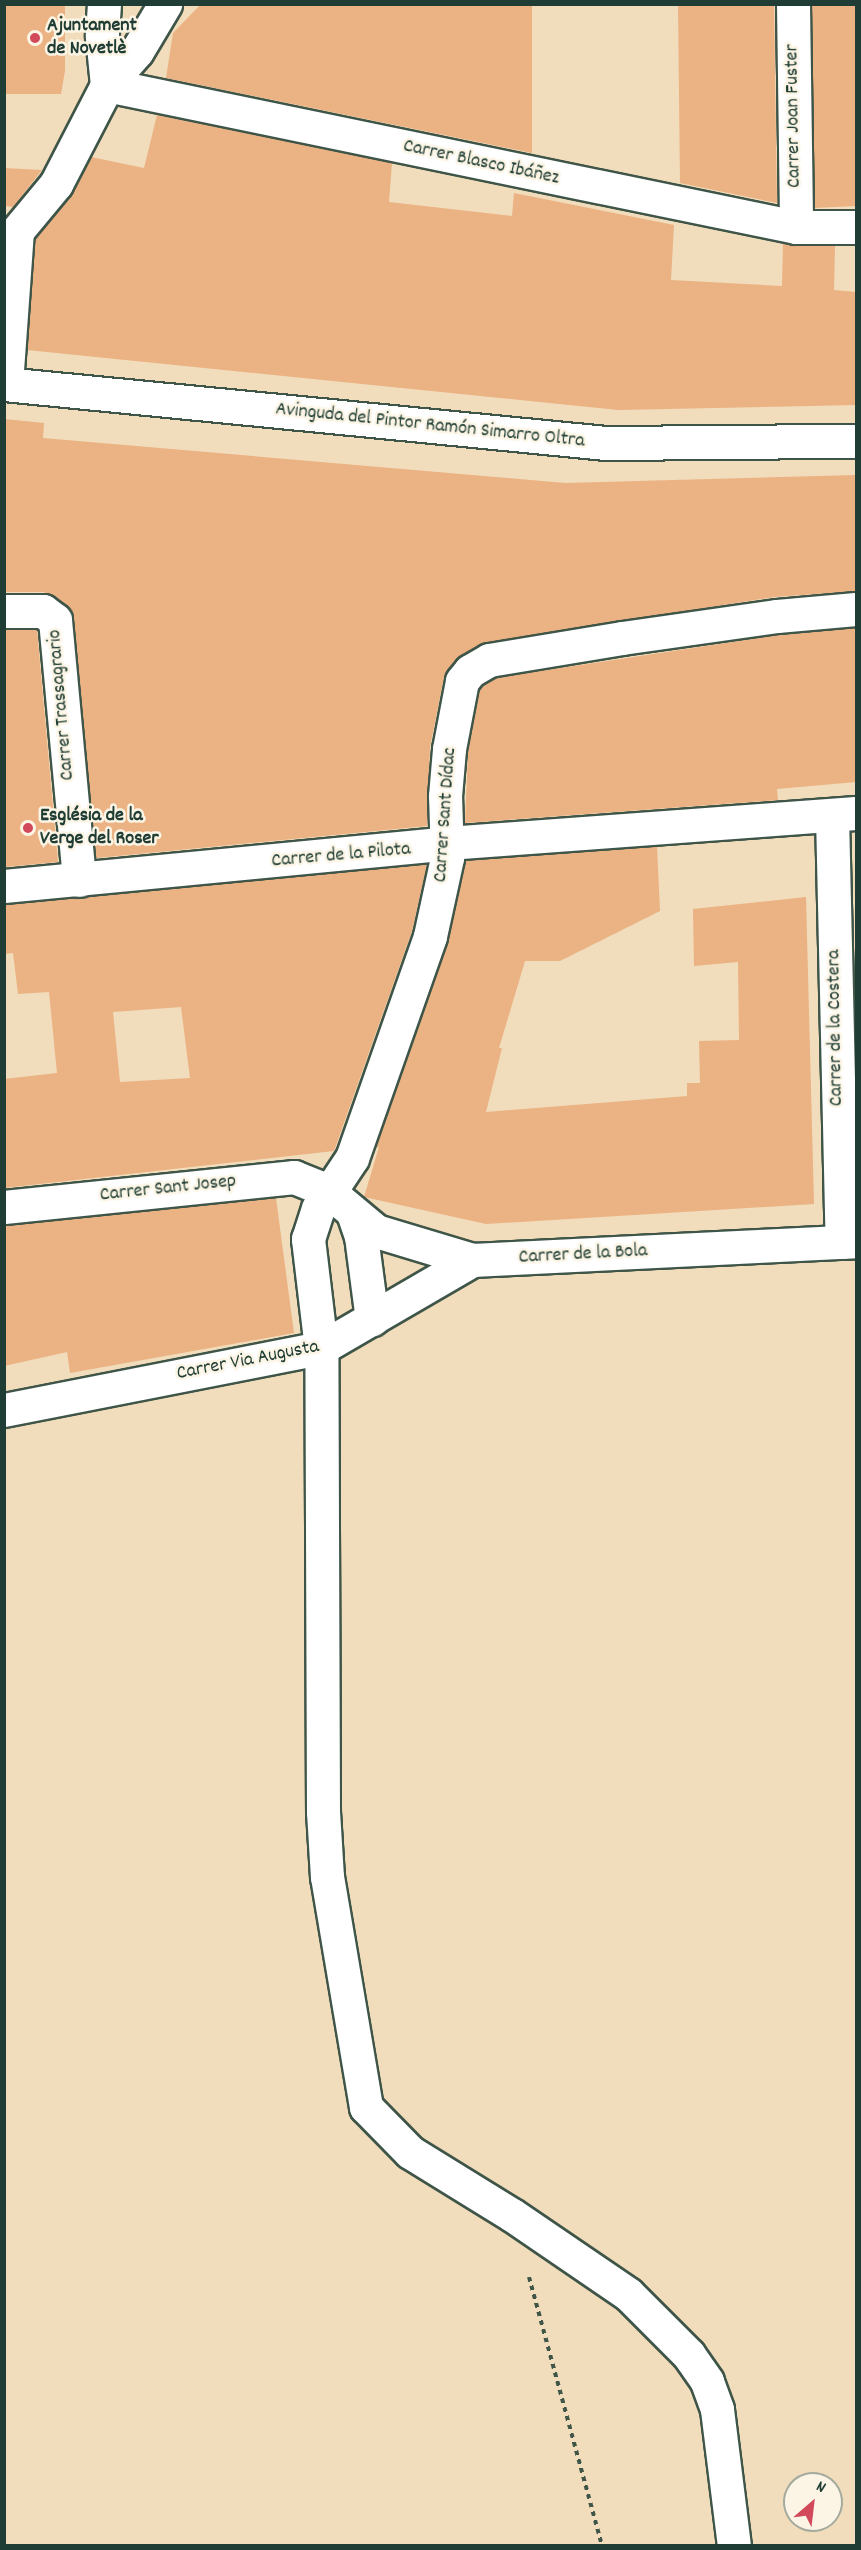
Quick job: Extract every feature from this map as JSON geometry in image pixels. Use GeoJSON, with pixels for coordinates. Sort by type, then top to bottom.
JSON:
{"type":"FeatureCollection","features":[{"type":"Feature","properties":{"kind":"street"},"geometry":{"type":"LineString","coordinates":[[104,4],[102,36],[107,85]]}},
{"type":"Feature","properties":{"kind":"street"},"geometry":{"type":"LineString","coordinates":[[5,384],[17,231],[56,184],[107,85],[137,51],[165,4]]}},
{"type":"Feature","properties":{"kind":"street","name":"Carrer Joan Fuster"},"geometry":{"type":"LineString","coordinates":[[793,4],[796,226]]}},
{"type":"Feature","properties":{"kind":"street","name":"Carrer Blasco Ibáñez"},"geometry":{"type":"LineString","coordinates":[[107,85],[796,226],[856,228]]}},
{"type":"Feature","properties":{"kind":"street","name":"Avinguda del Pintor Ramón Simarro Oltra"},"geometry":{"type":"LineString","coordinates":[[5,384],[594,442],[856,441]]}},
{"type":"Feature","properties":{"kind":"street","name":"Carrer Sant Dídac"},"geometry":{"type":"LineString","coordinates":[[734,2546],[717,2409],[707,2381],[669,2332],[628,2294],[512,2215],[410,2152],[382,2128],[366,2108],[327,1877],[322,1812],[321,1348],[308,1239],[328,1191],[352,1158],[430,936],[446,870],[446,779],[462,681],[478,664],[754,619],[856,609]]}},
{"type":"Feature","properties":{"kind":"street","name":"Carrer Trassagrario"},"geometry":{"type":"LineString","coordinates":[[4,611],[43,611],[55,620],[78,880]]}},
{"type":"Feature","properties":{"kind":"street","name":"Carrer de la Pilota"},"geometry":{"type":"LineString","coordinates":[[4,886],[447,843],[844,814]]}},
{"type":"Feature","properties":{"kind":"street","name":"Carrer de la Costera"},"geometry":{"type":"LineString","coordinates":[[844,814],[850,1241]]}},
{"type":"Feature","properties":{"kind":"street","name":"Carrer Sant Josep"},"geometry":{"type":"LineString","coordinates":[[4,1207],[272,1178],[294,1177],[328,1191]]}},
{"type":"Feature","properties":{"kind":"street","name":"Carrer de la Bola"},"geometry":{"type":"LineString","coordinates":[[328,1191],[354,1216],[402,1242],[472,1260],[850,1241]]}},
{"type":"Feature","properties":{"kind":"street"},"geometry":{"type":"LineString","coordinates":[[354,1216],[361,1236],[372,1319]]}},
{"type":"Feature","properties":{"kind":"street","name":"Carrer Via Augusta"},"geometry":{"type":"LineString","coordinates":[[4,1410],[321,1348],[472,1260]]}},
{"type":"Feature","properties":{"kind":"path"},"geometry":{"type":"LineString","coordinates":[[512,2215],[602,2546]]}},
{"type":"Feature","properties":{"kind":"building","name":"Ajuntament de Novetlè"},"geometry":{"type":"Polygon","coordinates":[[[4,4],[65,4],[65,71],[61,94],[4,94],[4,4]]]}},
{"type":"Feature","properties":{"kind":"building"},"geometry":{"type":"Polygon","coordinates":[[[201,4],[532,4],[532,153],[166,78],[173,33],[201,4]]]}},
{"type":"Feature","properties":{"kind":"building"},"geometry":{"type":"Polygon","coordinates":[[[678,4],[774,4],[777,203],[680,183],[678,4]]]}},
{"type":"Feature","properties":{"kind":"building"},"geometry":{"type":"Polygon","coordinates":[[[812,4],[856,4],[856,206],[814,208],[812,4]]]}},
{"type":"Feature","properties":{"kind":"building"},"geometry":{"type":"Polygon","coordinates":[[[157,115],[392,163],[389,202],[512,216],[514,193],[674,225],[671,280],[782,286],[783,243],[835,246],[834,290],[856,292],[856,405],[618,410],[27,350],[35,238],[71,196],[91,157],[144,168],[157,115]]]}},
{"type":"Feature","properties":{"kind":"building"},"geometry":{"type":"Polygon","coordinates":[[[4,168],[42,170],[13,207],[4,206],[4,168]]]}},
{"type":"Feature","properties":{"kind":"building"},"geometry":{"type":"Polygon","coordinates":[[[4,419],[44,423],[43,438],[565,483],[856,475],[856,591],[774,597],[480,644],[456,659],[444,677],[430,747],[427,826],[96,858],[72,611],[44,592],[4,592],[4,419]]]}},
{"type":"Feature","properties":{"kind":"building"},"geometry":{"type":"Polygon","coordinates":[[[856,628],[856,782],[777,789],[778,800],[465,823],[468,752],[480,689],[495,678],[779,635],[856,628]]]}},
{"type":"Feature","properties":{"kind":"building"},"geometry":{"type":"Polygon","coordinates":[[[4,630],[37,630],[58,862],[4,867],[4,630]]]}},
{"type":"Feature","properties":{"kind":"building"},"geometry":{"type":"Polygon","coordinates":[[[657,846],[660,911],[560,961],[525,961],[499,1048],[502,1048],[486,1112],[687,1096],[687,1083],[700,1083],[699,1041],[739,1040],[738,962],[694,966],[693,909],[806,897],[814,1204],[486,1224],[364,1197],[379,1147],[375,1148],[448,942],[465,860],[657,846]]]}},
{"type":"Feature","properties":{"kind":"building"},"geometry":{"type":"Polygon","coordinates":[[[427,864],[412,931],[334,1151],[4,1188],[4,1079],[57,1073],[49,992],[18,994],[13,953],[4,954],[4,905],[427,864]],[[181,1007],[113,1012],[120,1082],[190,1078],[181,1007]]]}},
{"type":"Feature","properties":{"kind":"building"},"geometry":{"type":"Polygon","coordinates":[[[276,1198],[294,1333],[70,1373],[67,1352],[4,1366],[4,1226],[276,1198]]]}},
{"type":"Feature","properties":{"kind":"place","name":"Ajuntament de Novetlè"},"geometry":{"type":"Point","coordinates":[35,38]}},
{"type":"Feature","properties":{"kind":"place","name":"Església de la Verge del Roser"},"geometry":{"type":"Point","coordinates":[28,828]}}]}
